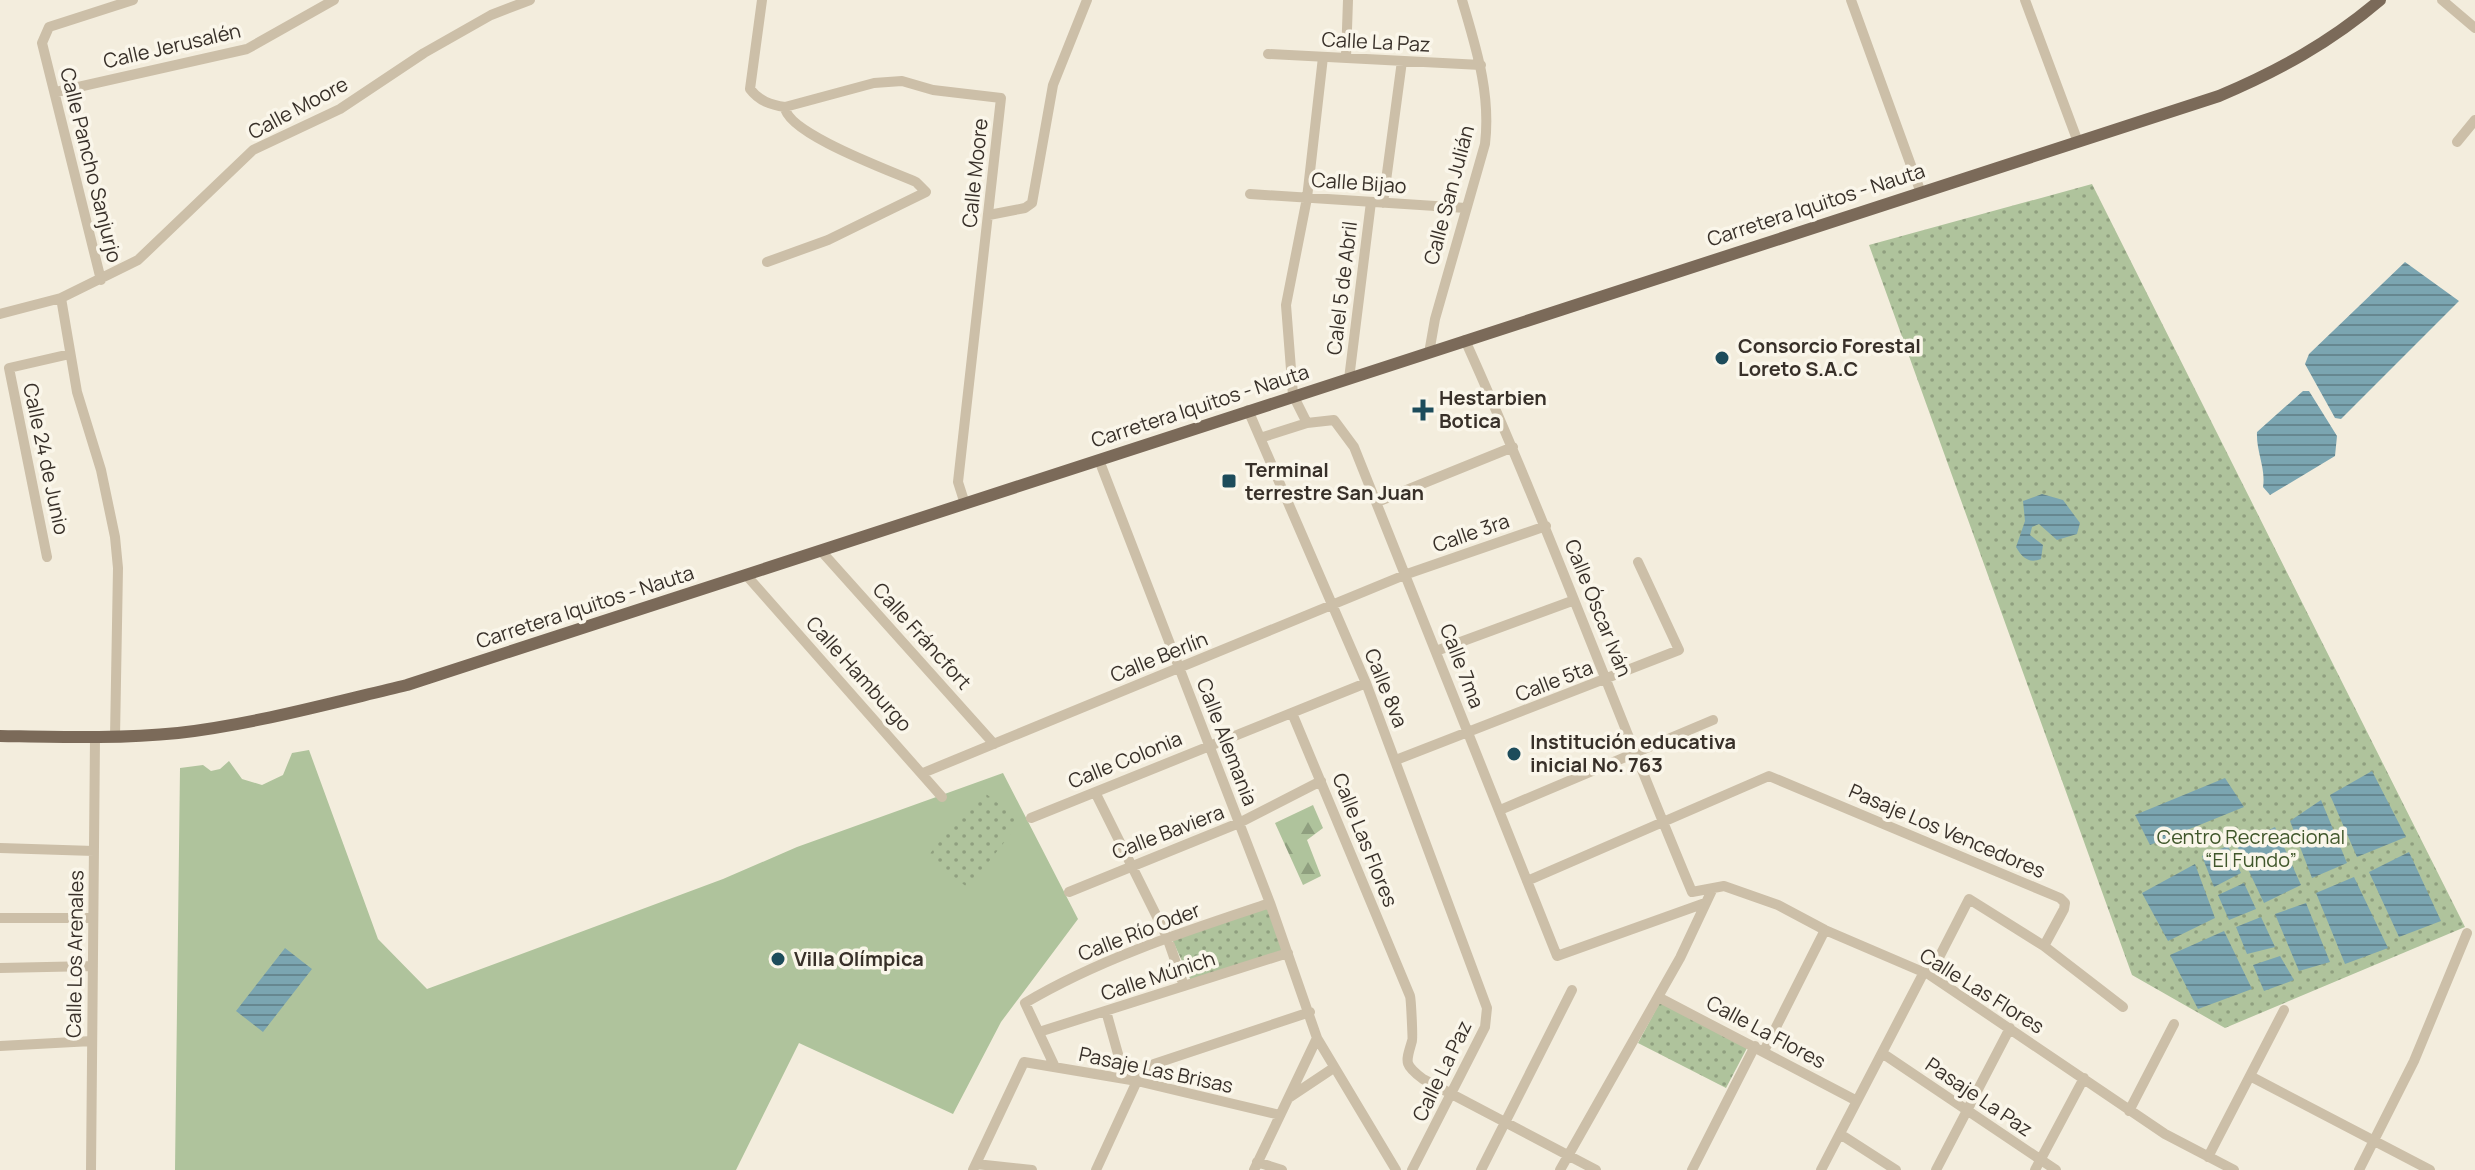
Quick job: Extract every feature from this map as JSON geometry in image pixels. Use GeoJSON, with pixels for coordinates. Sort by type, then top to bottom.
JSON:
{"type":"FeatureCollection","features":[{"type":"Feature","properties":{"kind":"main road","name":"Carretera Iquitos - Nauta"},"geometry":{"type":"LineString","coordinates":[[0,736],[95,738],[179,733],[266,718],[407,685],[2219,96],[2276,72],[2316,48],[2376,1]]}},
{"type":"Feature","properties":{"kind":"street","name":"Calle Pancho Sanjurjo"},"geometry":{"type":"LineString","coordinates":[[101,280],[42,43],[49,27],[133,0]]}},
{"type":"Feature","properties":{"kind":"street","name":"Calle Jerusalén"},"geometry":{"type":"LineString","coordinates":[[56,92],[247,49],[334,0]]}},
{"type":"Feature","properties":{"kind":"street","name":"Calle Moore"},"geometry":{"type":"LineString","coordinates":[[0,314],[61,298],[138,260],[253,150],[340,109],[424,53],[491,15],[530,0]]}},
{"type":"Feature","properties":{"kind":"street"},"geometry":{"type":"LineString","coordinates":[[762,0],[750,89],[756,97],[785,107],[789,118],[818,140],[916,182],[926,192],[828,240],[767,262]]}},
{"type":"Feature","properties":{"kind":"street"},"geometry":{"type":"LineString","coordinates":[[989,215],[1025,208],[1032,203],[1053,85],[1087,0]]}},
{"type":"Feature","properties":{"kind":"street"},"geometry":{"type":"LineString","coordinates":[[1346,58],[1348,0]]}},
{"type":"Feature","properties":{"kind":"street","name":"Calle San Julián"},"geometry":{"type":"LineString","coordinates":[[1429,353],[1435,319],[1485,144],[1488,120],[1481,65],[1462,0]]}},
{"type":"Feature","properties":{"kind":"street"},"geometry":{"type":"LineString","coordinates":[[1851,0],[1921,193]]}},
{"type":"Feature","properties":{"kind":"street"},"geometry":{"type":"LineString","coordinates":[[2025,0],[2078,142]]}},
{"type":"Feature","properties":{"kind":"street"},"geometry":{"type":"LineString","coordinates":[[2442,0],[2475,28]]}},
{"type":"Feature","properties":{"kind":"street","name":"Calle La Paz"},"geometry":{"type":"LineString","coordinates":[[1268,54],[1481,65]]}},
{"type":"Feature","properties":{"kind":"street"},"geometry":{"type":"LineString","coordinates":[[1307,423],[1293,395],[1286,305],[1307,198],[1323,57]]}},
{"type":"Feature","properties":{"kind":"street","name":"Calel 5 de Abril"},"geometry":{"type":"LineString","coordinates":[[1383,203],[1402,61]]}},
{"type":"Feature","properties":{"kind":"street","name":"Calle Moore"},"geometry":{"type":"LineString","coordinates":[[785,107],[874,83],[902,81],[933,90],[1001,98],[958,482],[965,504]]}},
{"type":"Feature","properties":{"kind":"street"},"geometry":{"type":"LineString","coordinates":[[2457,142],[2475,120]]}},
{"type":"Feature","properties":{"kind":"street","name":"Calle Bijao"},"geometry":{"type":"LineString","coordinates":[[1250,194],[1466,208]]}},
{"type":"Feature","properties":{"kind":"street","name":"Calel 5 de Abril"},"geometry":{"type":"LineString","coordinates":[[1349,379],[1371,202]]}},
{"type":"Feature","properties":{"kind":"street"},"geometry":{"type":"LineString","coordinates":[[61,298],[77,392],[101,470],[115,537],[118,568],[115,737]]}},
{"type":"Feature","properties":{"kind":"street","name":"Calle Óscar Iván"},"geometry":{"type":"LineString","coordinates":[[1465,340],[1546,526],[1572,601],[1638,754],[1692,892]]}},
{"type":"Feature","properties":{"kind":"street","name":"Calle 24 de Junio"},"geometry":{"type":"LineString","coordinates":[[47,557],[9,368],[70,354]]}},
{"type":"Feature","properties":{"kind":"street","name":"Calle 8va"},"geometry":{"type":"LineString","coordinates":[[1248,410],[1366,683],[1477,984]]}},
{"type":"Feature","properties":{"kind":"street","name":"Calle 7ma"},"geometry":{"type":"LineString","coordinates":[[1260,438],[1307,423],[1334,420],[1342,426],[1407,574],[1557,956],[1705,903]]}},
{"type":"Feature","properties":{"kind":"street"},"geometry":{"type":"LineString","coordinates":[[1377,502],[1513,447]]}},
{"type":"Feature","properties":{"kind":"street","name":"Calle Alemania"},"geometry":{"type":"LineString","coordinates":[[1099,460],[1270,903],[1317,1038],[1332,1069],[1396,1170]]}},
{"type":"Feature","properties":{"kind":"street","name":"Calle 3ra"},"geometry":{"type":"LineString","coordinates":[[1407,574],[1546,526]]}},
{"type":"Feature","properties":{"kind":"street","name":"Calle Fráncfort"},"geometry":{"type":"LineString","coordinates":[[822,552],[994,744]]}},
{"type":"Feature","properties":{"kind":"street","name":"Calle 5ta"},"geometry":{"type":"LineString","coordinates":[[1396,760],[1607,681],[1679,650],[1638,562]]}},
{"type":"Feature","properties":{"kind":"street","name":"Calle Berlín"},"geometry":{"type":"LineString","coordinates":[[923,773],[1407,574]]}},
{"type":"Feature","properties":{"kind":"street","name":"Calle Hamburgo"},"geometry":{"type":"LineString","coordinates":[[747,576],[942,797]]}},
{"type":"Feature","properties":{"kind":"street"},"geometry":{"type":"LineString","coordinates":[[1436,651],[1572,601]]}},
{"type":"Feature","properties":{"kind":"street","name":"Calle Colonia"},"geometry":{"type":"LineString","coordinates":[[1031,818],[1366,683]]}},
{"type":"Feature","properties":{"kind":"street","name":"Calle Las Flores"},"geometry":{"type":"LineString","coordinates":[[1292,713],[1412,1003],[1409,1017],[1413,1040],[1405,1054],[1407,1063],[1423,1079],[1452,1096]]}},
{"type":"Feature","properties":{"kind":"street"},"geometry":{"type":"LineString","coordinates":[[1500,810],[1713,720]]}},
{"type":"Feature","properties":{"kind":"street","name":"Calle Los Arenales"},"geometry":{"type":"LineString","coordinates":[[91,1170],[95,738]]}},
{"type":"Feature","properties":{"kind":"street","name":"Pasaje Los Vencedores"},"geometry":{"type":"LineString","coordinates":[[1664,825],[1769,776],[2060,898],[2065,903],[2064,909],[2044,946]]}},
{"type":"Feature","properties":{"kind":"street","name":"Calle Baviera"},"geometry":{"type":"LineString","coordinates":[[1069,892],[1239,823],[1321,781]]}},
{"type":"Feature","properties":{"kind":"street"},"geometry":{"type":"LineString","coordinates":[[1095,792],[1167,937],[1184,986]]}},
{"type":"Feature","properties":{"kind":"street"},"geometry":{"type":"LineString","coordinates":[[1527,881],[1664,825]]}},
{"type":"Feature","properties":{"kind":"street"},"geometry":{"type":"LineString","coordinates":[[0,848],[94,851]]}},
{"type":"Feature","properties":{"kind":"street","name":"Calle Las Flores"},"geometry":{"type":"LineString","coordinates":[[1692,892],[1724,886],[1778,905],[1825,930],[1927,974],[2129,1111],[2234,1170]]}},
{"type":"Feature","properties":{"kind":"street"},"geometry":{"type":"LineString","coordinates":[[1560,1170],[1658,997],[1713,888]]}},
{"type":"Feature","properties":{"kind":"street"},"geometry":{"type":"LineString","coordinates":[[1821,1170],[1882,1053],[1969,899],[2044,946],[2123,1007]]}},
{"type":"Feature","properties":{"kind":"street","name":"Calle Río Oder"},"geometry":{"type":"LineString","coordinates":[[1039,1032],[1025,1003],[1060,982],[1167,937],[1270,903]]}},
{"type":"Feature","properties":{"kind":"street"},"geometry":{"type":"LineString","coordinates":[[0,918],[93,918]]}},
{"type":"Feature","properties":{"kind":"street"},"geometry":{"type":"LineString","coordinates":[[1692,1170],[1825,930]]}},
{"type":"Feature","properties":{"kind":"street"},"geometry":{"type":"LineString","coordinates":[[2359,1170],[2414,1061],[2467,933]]}},
{"type":"Feature","properties":{"kind":"street","name":"Calle Múnich"},"geometry":{"type":"LineString","coordinates":[[1039,1032],[1288,953]]}},
{"type":"Feature","properties":{"kind":"street"},"geometry":{"type":"LineString","coordinates":[[0,968],[93,966]]}},
{"type":"Feature","properties":{"kind":"street","name":"Calle La Paz"},"geometry":{"type":"LineString","coordinates":[[1412,1170],[1452,1096],[1487,1017],[1477,984]]}},
{"type":"Feature","properties":{"kind":"street"},"geometry":{"type":"LineString","coordinates":[[1481,1170],[1572,990]]}},
{"type":"Feature","properties":{"kind":"street","name":"Calle La Flores"},"geometry":{"type":"LineString","coordinates":[[1658,997],[1857,1101]]}},
{"type":"Feature","properties":{"kind":"street"},"geometry":{"type":"LineString","coordinates":[[2208,1157],[2284,1010]]}},
{"type":"Feature","properties":{"kind":"street"},"geometry":{"type":"LineString","coordinates":[[1106,1011],[1125,1079]]}},
{"type":"Feature","properties":{"kind":"street"},"geometry":{"type":"LineString","coordinates":[[1096,1170],[1137,1081],[1154,1064],[1310,1012]]}},
{"type":"Feature","properties":{"kind":"street"},"geometry":{"type":"LineString","coordinates":[[2129,1111],[2174,1024]]}},
{"type":"Feature","properties":{"kind":"street"},"geometry":{"type":"LineString","coordinates":[[1936,1170],[2010,1028]]}},
{"type":"Feature","properties":{"kind":"street"},"geometry":{"type":"LineString","coordinates":[[1039,1032],[1055,1067]]}},
{"type":"Feature","properties":{"kind":"street"},"geometry":{"type":"LineString","coordinates":[[1282,1170],[1256,1166],[1317,1038]]}},
{"type":"Feature","properties":{"kind":"street"},"geometry":{"type":"LineString","coordinates":[[0,1046],[92,1041]]}},
{"type":"Feature","properties":{"kind":"street","name":"Pasaje La Paz"},"geometry":{"type":"LineString","coordinates":[[1882,1053],[1967,1110],[2038,1165],[2056,1170]]}},
{"type":"Feature","properties":{"kind":"street","name":"Pasaje Las Brisas"},"geometry":{"type":"LineString","coordinates":[[975,1167],[1024,1062],[1137,1081],[1280,1115]]}},
{"type":"Feature","properties":{"kind":"street"},"geometry":{"type":"LineString","coordinates":[[1288,1098],[1332,1069]]}},
{"type":"Feature","properties":{"kind":"street"},"geometry":{"type":"LineString","coordinates":[[2250,1076],[2430,1170]]}},
{"type":"Feature","properties":{"kind":"street"},"geometry":{"type":"LineString","coordinates":[[2038,1165],[2084,1078]]}},
{"type":"Feature","properties":{"kind":"street"},"geometry":{"type":"LineString","coordinates":[[1452,1096],[1596,1170]]}},
{"type":"Feature","properties":{"kind":"street"},"geometry":{"type":"LineString","coordinates":[[1840,1134],[1896,1170]]}},
{"type":"Feature","properties":{"kind":"street"},"geometry":{"type":"LineString","coordinates":[[975,1167],[1032,1170]]}},
{"type":"Feature","properties":{"kind":"green space","name":"Centro Recreacional “El Fundo”"},"geometry":{"type":"Polygon","coordinates":[[[2092,184],[2465,927],[2225,1028],[2132,975],[1869,245],[2092,184]]]}},
{"type":"Feature","properties":{"kind":"green space","name":"Villa Olímpica"},"geometry":{"type":"Polygon","coordinates":[[[309,750],[378,939],[427,989],[723,879],[797,847],[1003,773],[1078,919],[1001,1022],[953,1114],[799,1043],[736,1170],[175,1170],[180,768],[203,765],[211,771],[220,769],[229,761],[242,779],[262,785],[283,775],[292,753],[309,750]]]}},
{"type":"Feature","properties":{"kind":"green space"},"geometry":{"type":"Polygon","coordinates":[[[981,790],[1021,821],[968,888],[928,856],[981,790]]]}},
{"type":"Feature","properties":{"kind":"green space"},"geometry":{"type":"Polygon","coordinates":[[[1313,805],[1323,828],[1307,840],[1321,876],[1303,885],[1275,823],[1313,805]]]}},
{"type":"Feature","properties":{"kind":"green space"},"geometry":{"type":"Polygon","coordinates":[[[1271,904],[1289,952],[1192,983],[1171,937],[1271,904]]]}},
{"type":"Feature","properties":{"kind":"green space"},"geometry":{"type":"Polygon","coordinates":[[[1660,1002],[1747,1048],[1726,1088],[1638,1043],[1660,1002]]]}},
{"type":"Feature","properties":{"kind":"water"},"geometry":{"type":"Polygon","coordinates":[[[2405,262],[2459,301],[2341,419],[2335,418],[2305,364],[2309,354],[2405,262]]]}},
{"type":"Feature","properties":{"kind":"water"},"geometry":{"type":"Polygon","coordinates":[[[2303,391],[2309,391],[2337,436],[2335,456],[2270,495],[2263,487],[2257,432],[2303,391]]]}},
{"type":"Feature","properties":{"kind":"water"},"geometry":{"type":"Polygon","coordinates":[[[2042,494],[2063,500],[2080,523],[2077,534],[2057,540],[2039,524],[2032,527],[2030,535],[2043,545],[2041,559],[2032,561],[2023,557],[2016,547],[2025,521],[2023,501],[2042,494]]]}},
{"type":"Feature","properties":{"kind":"water"},"geometry":{"type":"Polygon","coordinates":[[[2372,771],[2406,837],[2357,857],[2330,795],[2372,771]]]}},
{"type":"Feature","properties":{"kind":"water"},"geometry":{"type":"Polygon","coordinates":[[[2225,778],[2244,807],[2150,845],[2135,815],[2225,778]]]}},
{"type":"Feature","properties":{"kind":"water"},"geometry":{"type":"Polygon","coordinates":[[[2321,800],[2347,863],[2312,878],[2290,821],[2321,800]]]}},
{"type":"Feature","properties":{"kind":"water"},"geometry":{"type":"Polygon","coordinates":[[[2275,827],[2301,885],[2264,903],[2237,846],[2275,827]]]}},
{"type":"Feature","properties":{"kind":"water"},"geometry":{"type":"Polygon","coordinates":[[[2228,846],[2241,873],[2214,887],[2202,856],[2228,846]]]}},
{"type":"Feature","properties":{"kind":"water"},"geometry":{"type":"Polygon","coordinates":[[[2409,852],[2441,921],[2399,937],[2369,872],[2409,852]]]}},
{"type":"Feature","properties":{"kind":"water"},"geometry":{"type":"Polygon","coordinates":[[[2195,864],[2215,918],[2168,941],[2142,893],[2195,864]]]}},
{"type":"Feature","properties":{"kind":"water"},"geometry":{"type":"Polygon","coordinates":[[[2354,877],[2388,948],[2345,964],[2316,893],[2354,877]]]}},
{"type":"Feature","properties":{"kind":"water"},"geometry":{"type":"Polygon","coordinates":[[[2244,883],[2256,909],[2229,920],[2218,895],[2244,883]]]}},
{"type":"Feature","properties":{"kind":"water"},"geometry":{"type":"Polygon","coordinates":[[[2306,903],[2330,962],[2299,971],[2275,914],[2306,903]]]}},
{"type":"Feature","properties":{"kind":"water"},"geometry":{"type":"Polygon","coordinates":[[[2261,917],[2275,947],[2247,954],[2236,927],[2261,917]]]}},
{"type":"Feature","properties":{"kind":"water"},"geometry":{"type":"Polygon","coordinates":[[[2224,931],[2252,989],[2198,1009],[2170,955],[2224,931]]]}},
{"type":"Feature","properties":{"kind":"water"},"geometry":{"type":"Polygon","coordinates":[[[285,948],[312,969],[263,1032],[236,1011],[285,948]]]}},
{"type":"Feature","properties":{"kind":"water"},"geometry":{"type":"Polygon","coordinates":[[[2280,956],[2294,980],[2264,991],[2253,965],[2280,956]]]}},
{"type":"Feature","properties":{"kind":"place","name":"Consorcio Forestal Loreto S.A.C"},"geometry":{"type":"Point","coordinates":[1722,358]}},
{"type":"Feature","properties":{"kind":"place","name":"Hestarbien Botica"},"geometry":{"type":"Point","coordinates":[1423,410]}},
{"type":"Feature","properties":{"kind":"place","name":"Terminal terrestre San Juan"},"geometry":{"type":"Point","coordinates":[1229,481]}},
{"type":"Feature","properties":{"kind":"place","name":"Institución educativa inicial No. 763"},"geometry":{"type":"Point","coordinates":[1514,754]}},
{"type":"Feature","properties":{"kind":"place","name":"Villa Olímpica"},"geometry":{"type":"Point","coordinates":[778,959]}}]}
